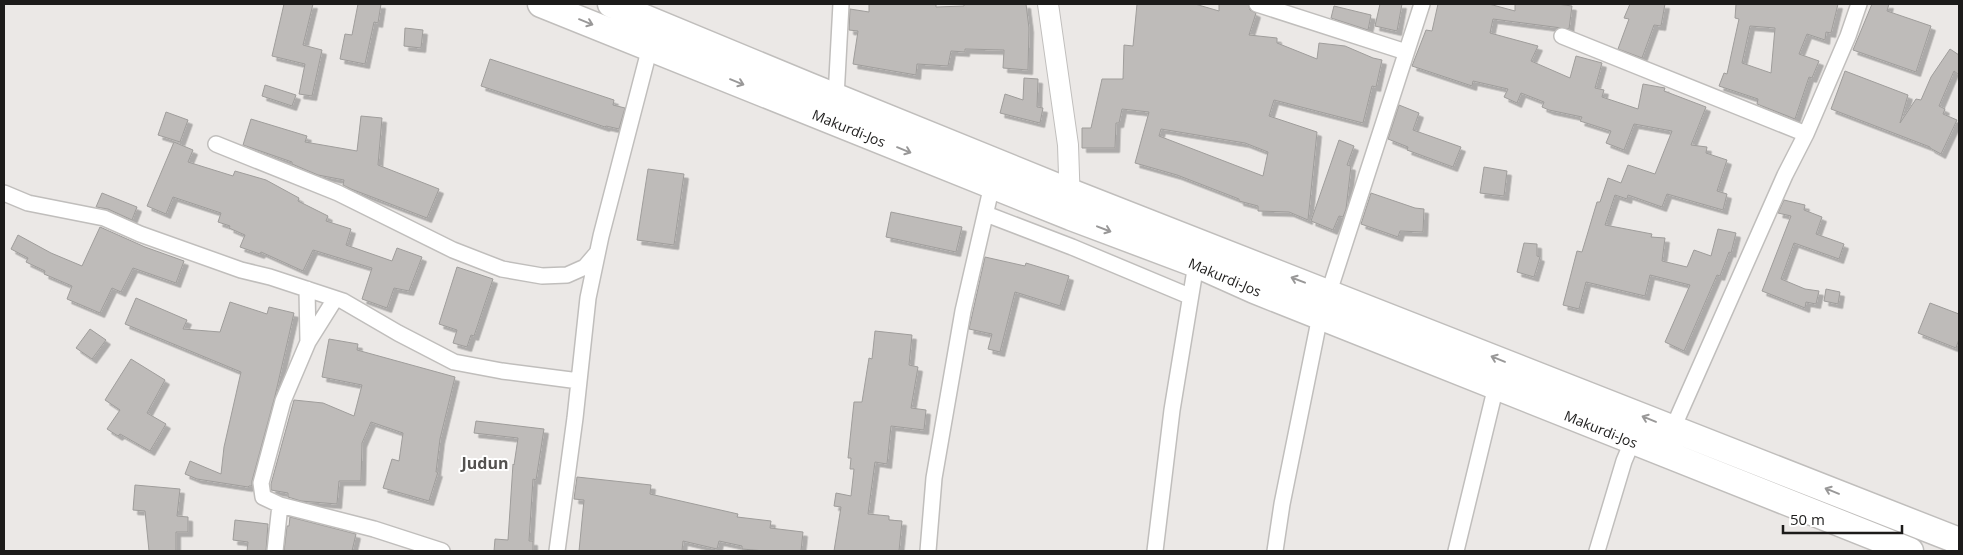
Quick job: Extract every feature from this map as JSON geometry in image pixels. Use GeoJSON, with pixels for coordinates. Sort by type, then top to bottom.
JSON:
{"type":"FeatureCollection","features":[{"type":"Feature","properties":{"kind":"highway","name":"Makurdi-Jos"},"geometry":{"type":"LineString","coordinates":[[541,4],[992,185],[1070,204],[1329,292],[1959,541]]}},
{"type":"Feature","properties":{"kind":"highway","name":"Makurdi-Jos"},"geometry":{"type":"LineString","coordinates":[[611,4],[836,97],[1196,264],[1632,442],[1910,551]]}},
{"type":"Feature","properties":{"kind":"main road"},"geometry":{"type":"LineString","coordinates":[[1048,4],[1068,145],[1070,204]]}},
{"type":"Feature","properties":{"kind":"street"},"geometry":{"type":"LineString","coordinates":[[836,97],[841,4]]}},
{"type":"Feature","properties":{"kind":"street"},"geometry":{"type":"LineString","coordinates":[[1257,4],[1406,52]]}},
{"type":"Feature","properties":{"kind":"street"},"geometry":{"type":"LineString","coordinates":[[1329,292],[1422,4]]}},
{"type":"Feature","properties":{"kind":"street"},"geometry":{"type":"LineString","coordinates":[[1673,428],[1785,175],[1806,134],[1848,36],[1859,4]]}},
{"type":"Feature","properties":{"kind":"street"},"geometry":{"type":"LineString","coordinates":[[1562,36],[1806,134]]}},
{"type":"Feature","properties":{"kind":"street"},"geometry":{"type":"LineString","coordinates":[[557,551],[588,298],[650,48]]}},
{"type":"Feature","properties":{"kind":"street"},"geometry":{"type":"LineString","coordinates":[[216,144],[338,193],[452,250],[502,270],[542,276],[567,275],[585,266],[598,252]]}},
{"type":"Feature","properties":{"kind":"street"},"geometry":{"type":"LineString","coordinates":[[928,551],[934,478],[963,311],[992,185]]}},
{"type":"Feature","properties":{"kind":"street"},"geometry":{"type":"LineString","coordinates":[[4,193],[28,203],[104,218],[140,234],[241,270],[270,277],[343,301],[398,333],[454,362],[502,372],[579,381]]}},
{"type":"Feature","properties":{"kind":"street"},"geometry":{"type":"LineString","coordinates":[[1070,204],[1072,247]]}},
{"type":"Feature","properties":{"kind":"street"},"geometry":{"type":"LineString","coordinates":[[986,214],[1072,247],[1189,296]]}},
{"type":"Feature","properties":{"kind":"street"},"geometry":{"type":"LineString","coordinates":[[1155,551],[1172,410],[1189,296],[1196,264]]}},
{"type":"Feature","properties":{"kind":"street"},"geometry":{"type":"LineString","coordinates":[[307,289],[308,342]]}},
{"type":"Feature","properties":{"kind":"street"},"geometry":{"type":"LineString","coordinates":[[335,298],[308,342],[282,401],[261,483],[263,496],[280,505],[374,529],[433,550]]}},
{"type":"Feature","properties":{"kind":"street"},"geometry":{"type":"LineString","coordinates":[[1275,551],[1282,504],[1320,316]]}},
{"type":"Feature","properties":{"kind":"street"},"geometry":{"type":"LineString","coordinates":[[1456,551],[1496,386]]}},
{"type":"Feature","properties":{"kind":"street"},"geometry":{"type":"LineString","coordinates":[[1596,551],[1624,461],[1632,442]]}},
{"type":"Feature","properties":{"kind":"street"},"geometry":{"type":"LineString","coordinates":[[275,551],[280,505]]}},
{"type":"Feature","properties":{"kind":"building"},"geometry":{"type":"Polygon","coordinates":[[[284,4],[313,4],[303,45],[322,50],[312,96],[299,94],[305,64],[272,56],[284,4]]]}},
{"type":"Feature","properties":{"kind":"building"},"geometry":{"type":"Polygon","coordinates":[[[358,4],[381,4],[378,23],[374,22],[365,64],[340,59],[345,34],[352,35],[358,4]]]}},
{"type":"Feature","properties":{"kind":"building"},"geometry":{"type":"Polygon","coordinates":[[[869,4],[936,4],[936,7],[964,6],[964,4],[1026,4],[1029,28],[1028,70],[1003,68],[1004,50],[965,49],[965,52],[951,51],[948,66],[917,64],[916,75],[853,64],[858,31],[849,30],[850,9],[869,12],[869,4]]]}},
{"type":"Feature","properties":{"kind":"building"},"geometry":{"type":"Polygon","coordinates":[[[1137,4],[1195,4],[1219,11],[1219,4],[1248,4],[1250,10],[1256,13],[1249,35],[1277,38],[1277,43],[1317,59],[1319,43],[1345,46],[1382,60],[1376,87],[1372,86],[1363,123],[1274,100],[1269,116],[1317,132],[1308,220],[1289,212],[1258,211],[1258,206],[1239,201],[1239,199],[1177,175],[1135,163],[1149,112],[1122,109],[1119,123],[1116,123],[1115,148],[1082,148],[1082,128],[1091,128],[1102,79],[1123,79],[1124,45],[1133,46],[1137,4]],[[1161,129],[1159,136],[1263,176],[1268,152],[1245,143],[1161,129]]]}},
{"type":"Feature","properties":{"kind":"building"},"geometry":{"type":"Polygon","coordinates":[[[1380,4],[1402,4],[1397,31],[1375,26],[1380,4]]]}},
{"type":"Feature","properties":{"kind":"building"},"geometry":{"type":"Polygon","coordinates":[[[1438,4],[1489,4],[1515,11],[1515,4],[1572,6],[1569,29],[1493,19],[1490,33],[1538,46],[1531,61],[1570,78],[1576,56],[1602,63],[1595,88],[1604,90],[1602,97],[1638,109],[1643,84],[1665,88],[1664,91],[1706,107],[1691,145],[1707,147],[1706,153],[1727,160],[1717,191],[1727,194],[1723,210],[1667,194],[1662,207],[1628,195],[1627,199],[1615,195],[1605,225],[1652,234],[1651,237],[1665,238],[1662,261],[1687,267],[1694,250],[1711,256],[1718,229],[1736,233],[1731,253],[1729,252],[1720,276],[1717,275],[1684,351],[1665,342],[1690,285],[1650,275],[1645,296],[1586,282],[1579,309],[1563,305],[1577,251],[1582,252],[1597,202],[1600,202],[1608,178],[1621,183],[1628,165],[1655,174],[1672,131],[1634,124],[1624,150],[1606,143],[1611,131],[1580,121],[1582,117],[1549,110],[1542,107],[1544,102],[1521,93],[1517,103],[1504,97],[1508,89],[1473,81],[1472,86],[1412,66],[1426,30],[1432,31],[1438,4]]]}},
{"type":"Feature","properties":{"kind":"building"},"geometry":{"type":"Polygon","coordinates":[[[1630,4],[1665,4],[1661,26],[1654,25],[1642,58],[1618,49],[1629,19],[1624,18],[1630,4]]]}},
{"type":"Feature","properties":{"kind":"building"},"geometry":{"type":"Polygon","coordinates":[[[1736,4],[1838,4],[1831,33],[1826,32],[1825,40],[1807,34],[1799,54],[1819,61],[1812,78],[1809,77],[1795,119],[1757,104],[1758,99],[1719,86],[1724,73],[1727,74],[1739,19],[1735,18],[1736,4]],[[1750,26],[1742,63],[1771,73],[1775,28],[1750,26]]]}},
{"type":"Feature","properties":{"kind":"building"},"geometry":{"type":"Polygon","coordinates":[[[1872,4],[1889,4],[1887,11],[1931,26],[1916,72],[1853,50],[1872,4]]]}},
{"type":"Feature","properties":{"kind":"building"},"geometry":{"type":"Polygon","coordinates":[[[1334,6],[1371,15],[1368,30],[1331,18],[1334,6]]]}},
{"type":"Feature","properties":{"kind":"building"},"geometry":{"type":"Polygon","coordinates":[[[405,28],[423,30],[421,48],[404,46],[405,28]]]}},
{"type":"Feature","properties":{"kind":"building"},"geometry":{"type":"Polygon","coordinates":[[[1950,49],[1959,55],[1959,75],[1954,71],[1939,106],[1945,109],[1943,114],[1957,120],[1941,154],[1930,147],[1831,109],[1845,71],[1908,95],[1900,123],[1916,99],[1921,100],[1931,77],[1950,49]]]}},
{"type":"Feature","properties":{"kind":"building"},"geometry":{"type":"Polygon","coordinates":[[[490,59],[614,100],[613,105],[625,108],[619,129],[605,127],[481,86],[490,59]]]}},
{"type":"Feature","properties":{"kind":"building"},"geometry":{"type":"Polygon","coordinates":[[[1024,78],[1038,79],[1037,107],[1043,108],[1040,123],[1000,113],[1005,94],[1023,100],[1024,78]]]}},
{"type":"Feature","properties":{"kind":"building"},"geometry":{"type":"Polygon","coordinates":[[[265,85],[296,95],[292,106],[262,96],[265,85]]]}},
{"type":"Feature","properties":{"kind":"building"},"geometry":{"type":"Polygon","coordinates":[[[1399,105],[1419,113],[1413,130],[1461,147],[1453,167],[1407,150],[1408,147],[1388,139],[1399,105]]]}},
{"type":"Feature","properties":{"kind":"building"},"geometry":{"type":"Polygon","coordinates":[[[166,112],[188,120],[180,142],[158,135],[166,112]]]}},
{"type":"Feature","properties":{"kind":"building"},"geometry":{"type":"Polygon","coordinates":[[[361,116],[382,118],[378,165],[439,189],[427,218],[351,189],[343,185],[344,180],[318,175],[292,164],[292,162],[243,145],[251,119],[307,136],[305,142],[357,151],[361,116]]]}},
{"type":"Feature","properties":{"kind":"building"},"geometry":{"type":"Polygon","coordinates":[[[1339,140],[1354,146],[1347,165],[1351,166],[1346,209],[1343,217],[1339,216],[1333,230],[1311,221],[1339,140]]]}},
{"type":"Feature","properties":{"kind":"building"},"geometry":{"type":"Polygon","coordinates":[[[174,142],[193,150],[188,162],[233,176],[235,171],[266,180],[299,198],[298,201],[328,216],[326,221],[351,229],[346,245],[392,261],[397,248],[422,257],[409,291],[394,288],[387,308],[362,299],[372,268],[313,250],[303,271],[261,252],[260,254],[240,247],[245,235],[229,228],[230,226],[218,222],[221,213],[173,197],[166,214],[147,206],[174,142]]]}},
{"type":"Feature","properties":{"kind":"building"},"geometry":{"type":"Polygon","coordinates":[[[1484,167],[1507,171],[1504,196],[1480,193],[1484,167]]]}},
{"type":"Feature","properties":{"kind":"building"},"geometry":{"type":"Polygon","coordinates":[[[648,169],[684,174],[674,245],[637,240],[648,169]]]}},
{"type":"Feature","properties":{"kind":"building"},"geometry":{"type":"Polygon","coordinates":[[[102,193],[137,207],[132,220],[108,209],[96,207],[102,193]]]}},
{"type":"Feature","properties":{"kind":"building"},"geometry":{"type":"Polygon","coordinates":[[[1371,193],[1415,208],[1424,209],[1423,232],[1400,231],[1398,237],[1361,224],[1371,193]]]}},
{"type":"Feature","properties":{"kind":"building"},"geometry":{"type":"Polygon","coordinates":[[[1784,200],[1805,205],[1804,210],[1822,217],[1816,234],[1844,244],[1839,259],[1794,243],[1781,279],[1805,289],[1819,291],[1816,304],[1806,302],[1805,308],[1762,291],[1791,216],[1778,213],[1784,200]]]}},
{"type":"Feature","properties":{"kind":"building"},"geometry":{"type":"Polygon","coordinates":[[[891,212],[962,227],[956,252],[886,237],[891,212]]]}},
{"type":"Feature","properties":{"kind":"building"},"geometry":{"type":"Polygon","coordinates":[[[100,227],[145,247],[184,261],[176,283],[133,268],[121,292],[112,288],[100,313],[67,299],[72,286],[44,274],[45,271],[26,262],[28,258],[11,249],[18,235],[51,253],[82,266],[100,227]]]}},
{"type":"Feature","properties":{"kind":"building"},"geometry":{"type":"Polygon","coordinates":[[[1524,243],[1537,244],[1537,256],[1540,257],[1534,277],[1517,272],[1524,243]]]}},
{"type":"Feature","properties":{"kind":"building"},"geometry":{"type":"Polygon","coordinates":[[[985,257],[1025,266],[1026,263],[1069,276],[1060,306],[1015,292],[1000,352],[988,349],[992,334],[969,329],[985,257]]]}},
{"type":"Feature","properties":{"kind":"building"},"geometry":{"type":"Polygon","coordinates":[[[457,267],[493,279],[474,336],[471,335],[467,347],[453,343],[457,330],[439,324],[457,267]]]}},
{"type":"Feature","properties":{"kind":"building"},"geometry":{"type":"Polygon","coordinates":[[[1826,289],[1840,292],[1838,304],[1824,301],[1826,289]]]}},
{"type":"Feature","properties":{"kind":"building"},"geometry":{"type":"Polygon","coordinates":[[[136,298],[187,320],[183,329],[220,332],[230,302],[267,314],[269,307],[294,313],[252,486],[197,479],[185,474],[190,461],[221,474],[224,447],[241,372],[125,324],[136,298]]]}},
{"type":"Feature","properties":{"kind":"building"},"geometry":{"type":"Polygon","coordinates":[[[1930,303],[1959,314],[1959,339],[1956,348],[1918,333],[1930,303]]]}},
{"type":"Feature","properties":{"kind":"building"},"geometry":{"type":"Polygon","coordinates":[[[90,329],[106,340],[92,359],[76,348],[90,329]]]}},
{"type":"Feature","properties":{"kind":"building"},"geometry":{"type":"Polygon","coordinates":[[[875,331],[912,335],[909,365],[918,367],[911,408],[926,410],[924,430],[891,426],[887,464],[875,462],[868,514],[889,516],[889,520],[902,521],[899,551],[834,551],[841,507],[834,506],[836,493],[851,496],[854,469],[850,469],[851,458],[848,458],[854,402],[862,402],[869,358],[872,359],[875,331]]]}},
{"type":"Feature","properties":{"kind":"building"},"geometry":{"type":"Polygon","coordinates":[[[329,339],[358,344],[357,350],[455,377],[440,439],[436,472],[438,472],[429,501],[383,488],[392,459],[399,461],[403,433],[371,422],[362,443],[361,481],[339,481],[337,504],[301,501],[288,497],[288,493],[271,490],[294,400],[323,403],[354,416],[362,385],[322,377],[329,339]]]}},
{"type":"Feature","properties":{"kind":"building"},"geometry":{"type":"Polygon","coordinates":[[[131,359],[165,380],[147,413],[166,424],[150,451],[107,429],[120,410],[105,400],[131,359]]]}},
{"type":"Feature","properties":{"kind":"building"},"geometry":{"type":"Polygon","coordinates":[[[476,421],[544,429],[536,480],[533,479],[529,541],[533,541],[533,551],[494,551],[495,539],[508,540],[513,464],[518,438],[474,433],[476,421]]]}},
{"type":"Feature","properties":{"kind":"building"},"geometry":{"type":"Polygon","coordinates":[[[577,477],[651,485],[650,494],[738,514],[737,517],[771,521],[770,528],[803,532],[801,551],[742,549],[742,546],[719,541],[717,549],[683,541],[682,551],[579,551],[584,500],[574,499],[577,477]]]}},
{"type":"Feature","properties":{"kind":"building"},"geometry":{"type":"Polygon","coordinates":[[[135,485],[180,489],[177,516],[188,517],[188,532],[176,532],[176,551],[149,551],[145,511],[133,510],[135,485]]]}},
{"type":"Feature","properties":{"kind":"building"},"geometry":{"type":"Polygon","coordinates":[[[290,517],[356,534],[352,551],[284,551],[290,517]]]}},
{"type":"Feature","properties":{"kind":"building"},"geometry":{"type":"Polygon","coordinates":[[[235,520],[268,524],[266,551],[247,551],[248,542],[233,540],[235,520]]]}},
{"type":"Feature","properties":{"kind":"district","name":"Judun"},"geometry":{"type":"Point","coordinates":[485,463]}}]}
